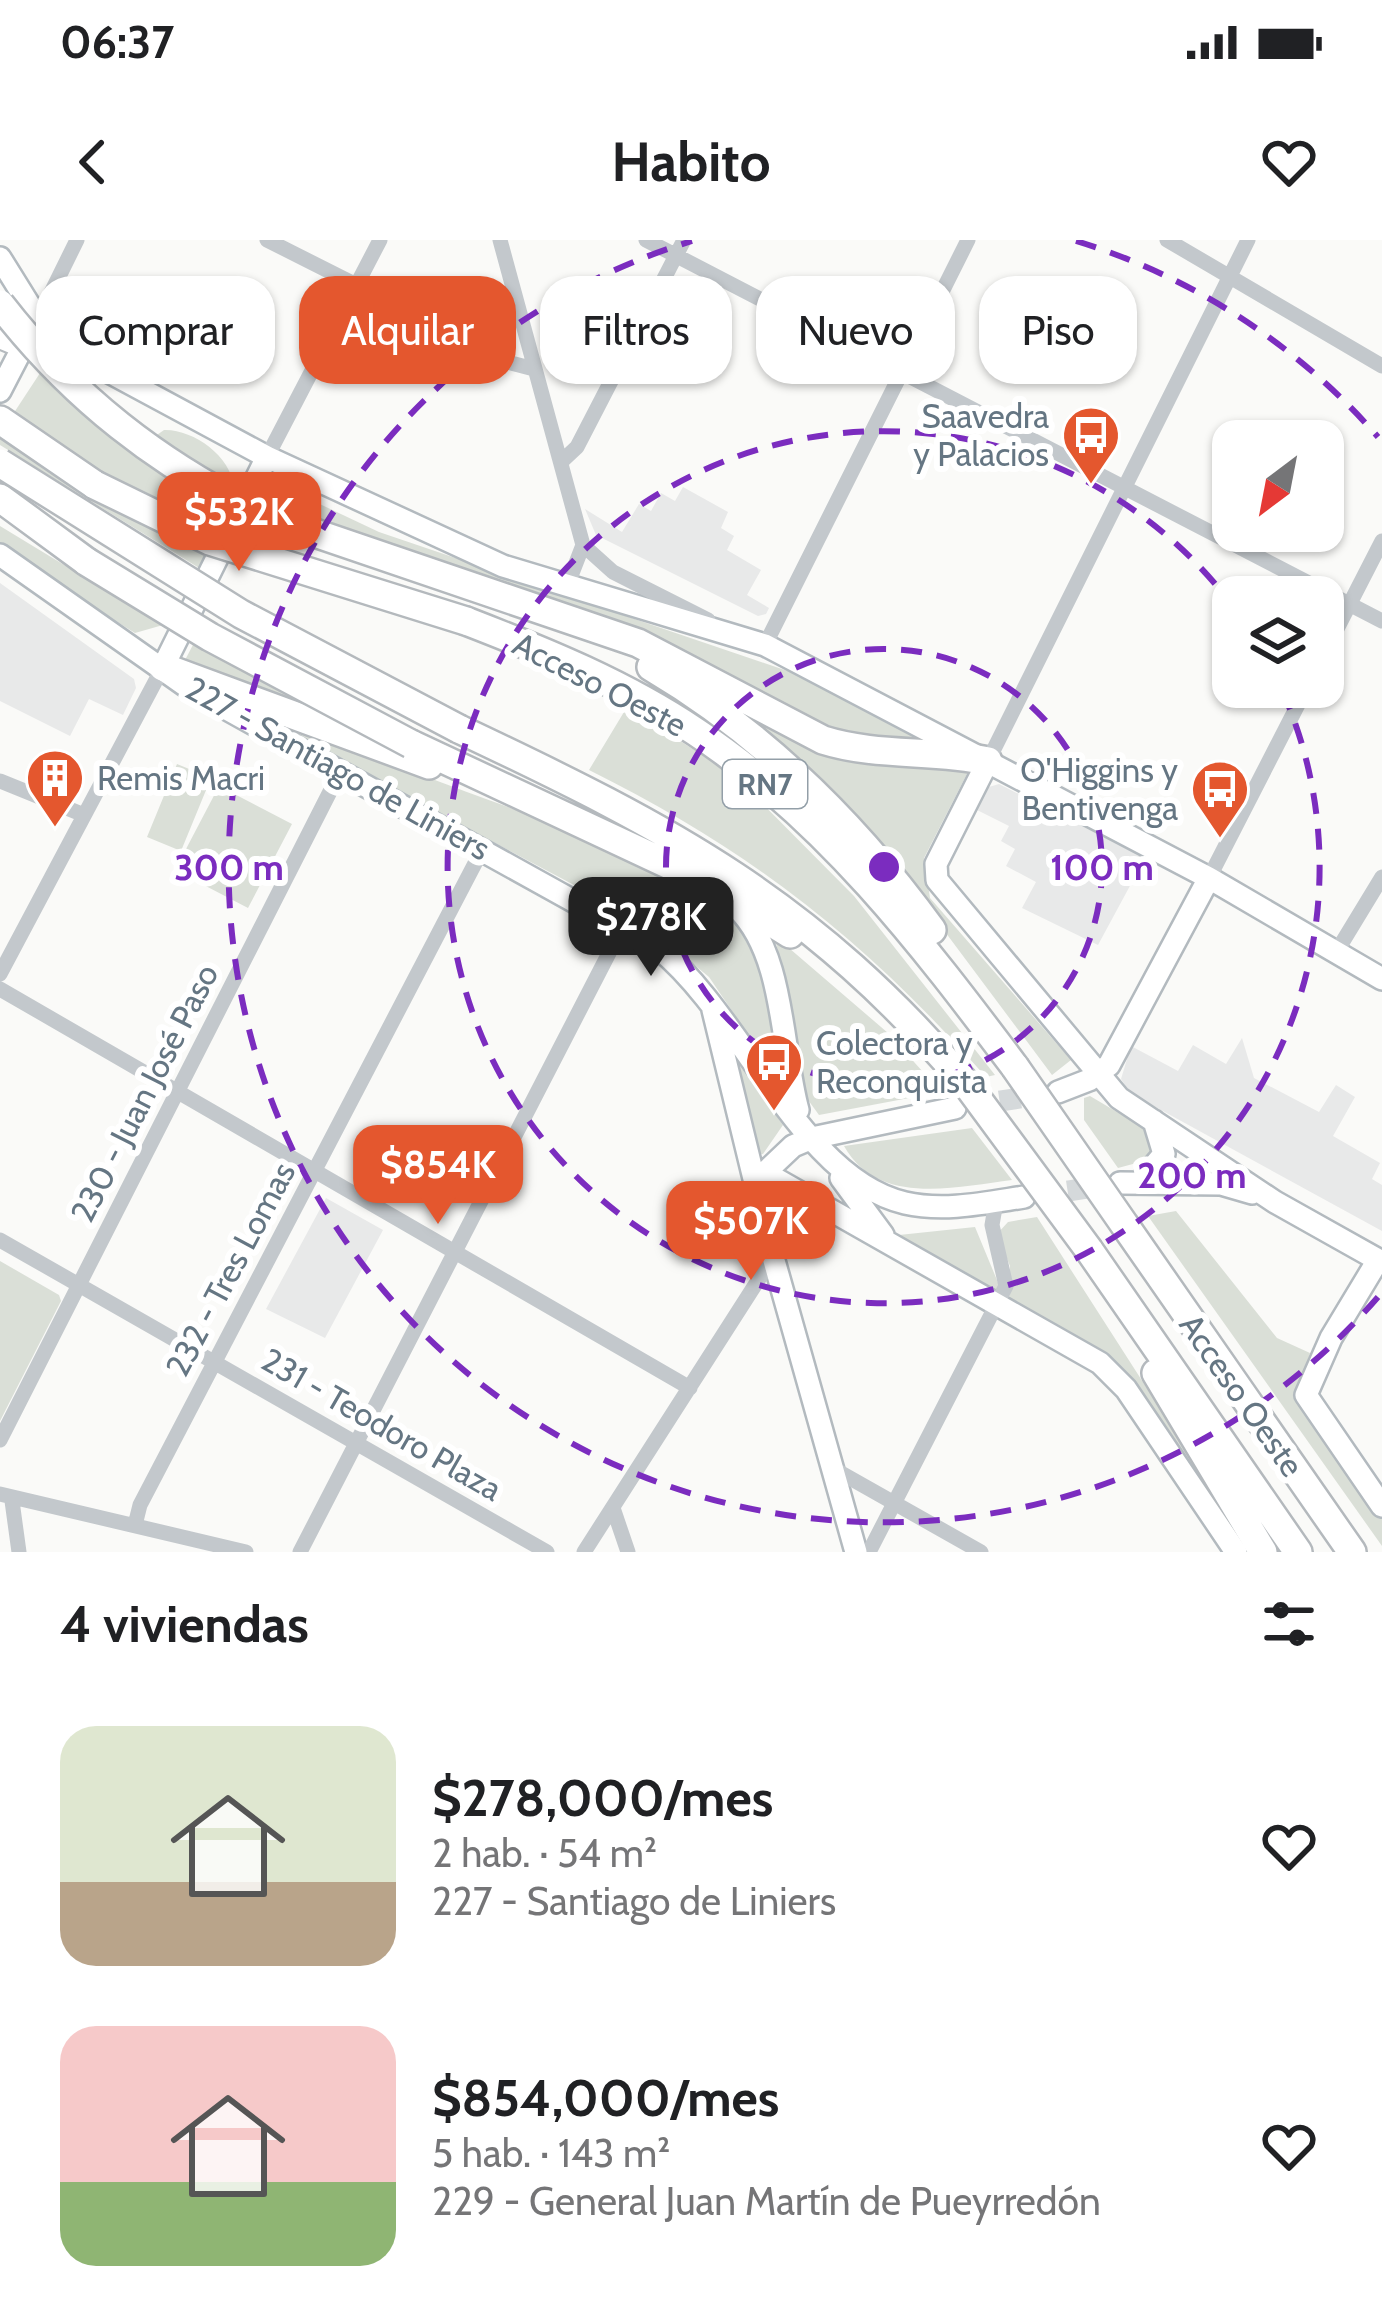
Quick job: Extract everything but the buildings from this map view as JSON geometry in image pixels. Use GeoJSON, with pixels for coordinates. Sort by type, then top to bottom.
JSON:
{"type":"FeatureCollection","features":[{"type":"Feature","properties":{"kind":"highway"},"geometry":{"type":"LineString","coordinates":[[0,304],[52,366],[116,425],[187,476],[265,515],[638,643],[823,740],[849,748],[938,750],[988,761]]}},
{"type":"Feature","properties":{"kind":"highway","name":"Acceso Oeste"},"geometry":{"type":"LineString","coordinates":[[0,420],[95,485],[210,541],[466,621],[610,682],[738,761],[848,859],[993,1037],[1352,1552]]}},
{"type":"Feature","properties":{"kind":"highway","name":"Acceso Oeste"},"geometry":{"type":"LineString","coordinates":[[0,463],[241,614],[459,729],[605,798],[762,890],[858,967],[939,1052],[961,1097],[1089,1250],[1298,1552]]}},
{"type":"Feature","properties":{"kind":"highway"},"geometry":{"type":"LineString","coordinates":[[0,498],[87,562]]}},
{"type":"Feature","properties":{"kind":"highway"},"geometry":{"type":"LineString","coordinates":[[0,513],[210,637],[411,744],[710,884],[801,942],[939,1052]]}},
{"type":"Feature","properties":{"kind":"highway"},"geometry":{"type":"LineString","coordinates":[[521,602],[634,657],[766,746],[904,891],[976,995],[993,1037]]}},
{"type":"Feature","properties":{"kind":"highway"},"geometry":{"type":"LineString","coordinates":[[163,667],[582,824]]}},
{"type":"Feature","properties":{"kind":"highway"},"geometry":{"type":"LineString","coordinates":[[1126,1303],[1174,1406],[1263,1552]]}},
{"type":"Feature","properties":{"kind":"highway"},"geometry":{"type":"LineString","coordinates":[[1263,1425],[1373,1552]]}},
{"type":"Feature","properties":{"kind":"main road"},"geometry":{"type":"LineString","coordinates":[[0,258],[36,316]]}},
{"type":"Feature","properties":{"kind":"main road"},"geometry":{"type":"LineString","coordinates":[[0,391],[12,341],[36,321]]}},
{"type":"Feature","properties":{"kind":"main road"},"geometry":{"type":"LineString","coordinates":[[131,384],[267,457],[441,541],[567,586],[765,645],[1209,878],[1382,979]]}},
{"type":"Feature","properties":{"kind":"main road"},"geometry":{"type":"LineString","coordinates":[[163,667],[267,457]]}},
{"type":"Feature","properties":{"kind":"main road","name":"227 - Santiago de Liniers"},"geometry":{"type":"LineString","coordinates":[[0,555],[189,688],[623,926],[688,972],[830,1163],[857,1184],[903,1203],[952,1207],[1024,1198]]}},
{"type":"Feature","properties":{"kind":"main road"},"geometry":{"type":"LineString","coordinates":[[988,761],[935,872],[1119,1098],[1275,1202],[1381,1258],[1310,1378],[1310,1405],[1382,1506]]}},
{"type":"Feature","properties":{"kind":"main road"},"geometry":{"type":"LineString","coordinates":[[1058,1092],[1098,1074],[1119,1050],[1209,878]]}},
{"type":"Feature","properties":{"kind":"main road"},"geometry":{"type":"LineString","coordinates":[[710,884],[747,918],[766,952],[806,1130]]}},
{"type":"Feature","properties":{"kind":"main road"},"geometry":{"type":"LineString","coordinates":[[710,998],[762,1177],[773,1257],[856,1552]]}},
{"type":"Feature","properties":{"kind":"main road"},"geometry":{"type":"LineString","coordinates":[[762,1177],[806,1130],[961,1097]]}},
{"type":"Feature","properties":{"kind":"main road"},"geometry":{"type":"LineString","coordinates":[[1153,1119],[1164,1154],[1131,1182],[1221,1184],[1275,1202]]}},
{"type":"Feature","properties":{"kind":"main road"},"geometry":{"type":"LineString","coordinates":[[830,1163],[894,1246]]}},
{"type":"Feature","properties":{"kind":"main road"},"geometry":{"type":"LineString","coordinates":[[762,1177],[894,1246],[1114,1375],[1233,1550]]}},
{"type":"Feature","properties":{"kind":"street"},"geometry":{"type":"LineString","coordinates":[[59,276],[77,240]]}},
{"type":"Feature","properties":{"kind":"street"},"geometry":{"type":"LineString","coordinates":[[267,240],[338,276]]}},
{"type":"Feature","properties":{"kind":"street"},"geometry":{"type":"LineString","coordinates":[[363,276],[380,240]]}},
{"type":"Feature","properties":{"kind":"street"},"geometry":{"type":"LineString","coordinates":[[500,240],[583,545],[613,572],[735,633]]}},
{"type":"Feature","properties":{"kind":"street"},"geometry":{"type":"LineString","coordinates":[[646,240],[680,247],[756,290]]}},
{"type":"Feature","properties":{"kind":"street"},"geometry":{"type":"LineString","coordinates":[[950,276],[968,240]]}},
{"type":"Feature","properties":{"kind":"street"},"geometry":{"type":"LineString","coordinates":[[1167,240],[1382,366]]}},
{"type":"Feature","properties":{"kind":"street"},"geometry":{"type":"LineString","coordinates":[[988,761],[1248,240]]}},
{"type":"Feature","properties":{"kind":"street"},"geometry":{"type":"LineString","coordinates":[[561,461],[577,447],[680,247]]}},
{"type":"Feature","properties":{"kind":"street"},"geometry":{"type":"LineString","coordinates":[[516,364],[534,369]]}},
{"type":"Feature","properties":{"kind":"street"},"geometry":{"type":"LineString","coordinates":[[267,457],[306,384]]}},
{"type":"Feature","properties":{"kind":"street"},"geometry":{"type":"LineString","coordinates":[[765,645],[895,384]]}},
{"type":"Feature","properties":{"kind":"street"},"geometry":{"type":"LineString","coordinates":[[924,384],[1382,621]]}},
{"type":"Feature","properties":{"kind":"street"},"geometry":{"type":"LineString","coordinates":[[1344,616],[1382,542]]}},
{"type":"Feature","properties":{"kind":"street"},"geometry":{"type":"LineString","coordinates":[[567,586],[583,545]]}},
{"type":"Feature","properties":{"kind":"street"},"geometry":{"type":"LineString","coordinates":[[0,974],[163,667]]}},
{"type":"Feature","properties":{"kind":"street"},"geometry":{"type":"LineString","coordinates":[[1209,878],[1296,708]]}},
{"type":"Feature","properties":{"kind":"street","name":"230 - Juan José Paso"},"geometry":{"type":"LineString","coordinates":[[0,1439],[340,772]]}},
{"type":"Feature","properties":{"kind":"street"},"geometry":{"type":"LineString","coordinates":[[0,781],[84,815]]}},
{"type":"Feature","properties":{"kind":"street","name":"232 - Tres Lomas"},"geometry":{"type":"LineString","coordinates":[[135,1526],[140,1504],[482,850]]}},
{"type":"Feature","properties":{"kind":"street"},"geometry":{"type":"LineString","coordinates":[[1336,951],[1382,877]]}},
{"type":"Feature","properties":{"kind":"street"},"geometry":{"type":"LineString","coordinates":[[300,1552],[623,926]]}},
{"type":"Feature","properties":{"kind":"street"},"geometry":{"type":"LineString","coordinates":[[0,989],[690,1388]]}},
{"type":"Feature","properties":{"kind":"street"},"geometry":{"type":"LineString","coordinates":[[869,1552],[997,1304],[1007,1273],[992,1225],[996,1202]]}},
{"type":"Feature","properties":{"kind":"street","name":"231 - Teodoro Plaza"},"geometry":{"type":"LineString","coordinates":[[0,1240],[547,1552]]}},
{"type":"Feature","properties":{"kind":"street"},"geometry":{"type":"LineString","coordinates":[[584,1552],[773,1257]]}},
{"type":"Feature","properties":{"kind":"street"},"geometry":{"type":"LineString","coordinates":[[834,1469],[981,1552]]}},
{"type":"Feature","properties":{"kind":"street"},"geometry":{"type":"LineString","coordinates":[[19,1552],[6,1498],[246,1552]]}},
{"type":"Feature","properties":{"kind":"street"},"geometry":{"type":"LineString","coordinates":[[613,1508],[628,1552]]}},
{"type":"Feature","properties":{"kind":"shaded area"},"geometry":{"type":"Polygon","coordinates":[[[36,379],[36,384],[72,384],[114,404],[154,433],[138,452],[235,510],[204,571],[0,445],[0,434],[36,379]]]}},
{"type":"Feature","properties":{"kind":"shaded area"},"geometry":{"type":"Polygon","coordinates":[[[164,430],[187,434],[209,447],[226,465],[234,487],[154,437],[164,430]]]}},
{"type":"Feature","properties":{"kind":"shaded area"},"geometry":{"type":"Polygon","coordinates":[[[271,481],[379,532],[820,682],[925,739],[842,739],[588,615],[328,528],[256,497],[271,481]]]}},
{"type":"Feature","properties":{"kind":"shaded area"},"geometry":{"type":"Polygon","coordinates":[[[683,487],[728,512],[721,528],[734,536],[727,550],[761,570],[747,595],[769,608],[766,614],[758,616],[596,535],[585,509],[622,532],[639,504],[651,511],[661,493],[675,501],[683,487]]]}},
{"type":"Feature","properties":{"kind":"shaded area"},"geometry":{"type":"Polygon","coordinates":[[[0,526],[163,625],[135,633],[0,549],[0,526]]]}},
{"type":"Feature","properties":{"kind":"shaded area"},"geometry":{"type":"Polygon","coordinates":[[[0,583],[134,679],[136,688],[123,715],[89,699],[70,736],[0,701],[0,583]]]}},
{"type":"Feature","properties":{"kind":"shaded area"},"geometry":{"type":"Polygon","coordinates":[[[195,641],[355,728],[184,662],[195,641]]]}},
{"type":"Feature","properties":{"kind":"shaded area"},"geometry":{"type":"Polygon","coordinates":[[[677,666],[815,741],[960,765],[968,772],[924,858],[930,898],[1071,1060],[1052,1075],[913,889],[677,666]]]}},
{"type":"Feature","properties":{"kind":"shaded area"},"geometry":{"type":"Polygon","coordinates":[[[199,686],[601,844],[648,865],[724,912],[757,955],[785,1089],[709,977],[640,920],[199,686]]]}},
{"type":"Feature","properties":{"kind":"shaded area"},"geometry":{"type":"Polygon","coordinates":[[[627,707],[735,776],[854,896],[995,1075],[986,1077],[896,983],[804,903],[703,833],[589,770],[627,707]]]}},
{"type":"Feature","properties":{"kind":"shaded area"},"geometry":{"type":"Polygon","coordinates":[[[177,764],[211,778],[181,851],[147,837],[177,764]]]}},
{"type":"Feature","properties":{"kind":"shaded area"},"geometry":{"type":"Polygon","coordinates":[[[999,784],[1145,858],[1098,945],[1022,908],[1036,882],[1006,866],[1015,849],[1001,841],[1009,826],[971,807],[982,789],[999,784]]]}},
{"type":"Feature","properties":{"kind":"shaded area"},"geometry":{"type":"Polygon","coordinates":[[[219,786],[292,824],[248,908],[175,870],[219,786]]]}},
{"type":"Feature","properties":{"kind":"shaded area"},"geometry":{"type":"Polygon","coordinates":[[[775,936],[888,1033],[941,1092],[819,1115],[803,1093],[775,936]]]}},
{"type":"Feature","properties":{"kind":"shaded area"},"geometry":{"type":"Polygon","coordinates":[[[1242,1038],[1254,1078],[1319,1112],[1336,1085],[1355,1097],[1333,1136],[1380,1163],[1372,1179],[1382,1185],[1382,1231],[1130,1093],[1121,1079],[1131,1046],[1178,1071],[1193,1045],[1226,1064],[1242,1038]]]}},
{"type":"Feature","properties":{"kind":"shaded area"},"geometry":{"type":"Polygon","coordinates":[[[734,1058],[783,1125],[763,1154],[757,1155],[734,1058]]]}},
{"type":"Feature","properties":{"kind":"shaded area"},"geometry":{"type":"Polygon","coordinates":[[[1090,1096],[1144,1128],[1152,1150],[1144,1161],[1118,1168],[1084,1120],[1084,1098],[1090,1096]]]}},
{"type":"Feature","properties":{"kind":"shaded area"},"geometry":{"type":"Polygon","coordinates":[[[972,1128],[1012,1180],[943,1188],[897,1185],[859,1165],[844,1146],[972,1128]]]}},
{"type":"Feature","properties":{"kind":"shaded area"},"geometry":{"type":"Polygon","coordinates":[[[326,1198],[383,1230],[325,1338],[266,1309],[326,1198]]]}},
{"type":"Feature","properties":{"kind":"shaded area"},"geometry":{"type":"Polygon","coordinates":[[[1176,1211],[1277,1338],[1310,1353],[1298,1393],[1382,1516],[1382,1546],[1148,1216],[1176,1211]]]}},
{"type":"Feature","properties":{"kind":"shaded area"},"geometry":{"type":"Polygon","coordinates":[[[1037,1217],[1252,1552],[1247,1552],[1117,1369],[1009,1304],[1010,1266],[997,1234],[1008,1222],[1037,1217]]]}},
{"type":"Feature","properties":{"kind":"shaded area"},"geometry":{"type":"Polygon","coordinates":[[[975,1227],[999,1285],[995,1296],[899,1235],[975,1227]]]}},
{"type":"Feature","properties":{"kind":"shaded area"},"geometry":{"type":"Polygon","coordinates":[[[0,1261],[59,1295],[61,1301],[0,1421],[0,1261]]]}},
{"type":"Feature","properties":{"kind":"tunnel"},"geometry":{"type":"LineString","coordinates":[[969,1106],[1045,1094]]}},
{"type":"Feature","properties":{"kind":"tunnel"},"geometry":{"type":"LineString","coordinates":[[1037,1196],[1107,1185]]}},
{"type":"Feature","properties":{"kind":"place","name":"Saavedra y Palacios"},"geometry":{"type":"Point","coordinates":[1091,486]}},
{"type":"Feature","properties":{"kind":"place","name":"Remis Macri"},"geometry":{"type":"Point","coordinates":[55,829]}},
{"type":"Feature","properties":{"kind":"place","name":"O'Higgins y Bentivenga"},"geometry":{"type":"Point","coordinates":[1220,840]}},
{"type":"Feature","properties":{"kind":"place","name":"Colectora y Reconquista"},"geometry":{"type":"Point","coordinates":[774,1113]}}]}
